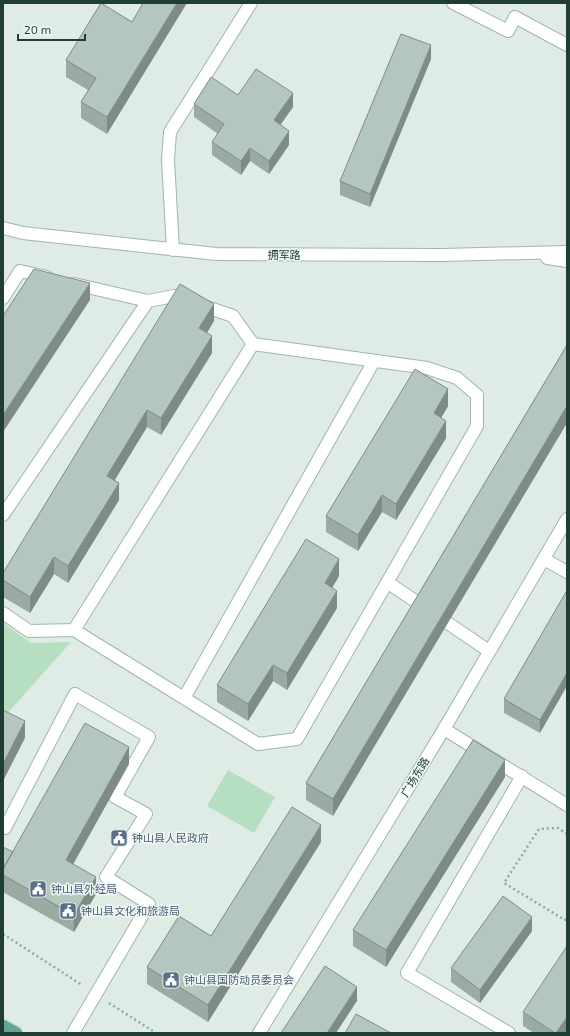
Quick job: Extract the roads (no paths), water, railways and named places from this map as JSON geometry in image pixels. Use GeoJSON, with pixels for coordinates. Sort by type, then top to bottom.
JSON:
{"type":"FeatureCollection","features":[{"type":"Feature","properties":{"kind":"main road"},"geometry":{"type":"LineString","coordinates":[[3,1026],[16,1033]]}},
{"type":"Feature","properties":{"kind":"street"},"geometry":{"type":"LineString","coordinates":[[173,250],[168,160],[170,132],[251,3]]}},
{"type":"Feature","properties":{"kind":"street"},"geometry":{"type":"LineString","coordinates":[[453,3],[508,31],[515,17],[567,45]]}},
{"type":"Feature","properties":{"kind":"street","name":"拥军路"},"geometry":{"type":"LineString","coordinates":[[3,228],[23,233],[216,254],[442,255],[567,252]]}},
{"type":"Feature","properties":{"kind":"street"},"geometry":{"type":"LineString","coordinates":[[518,253],[567,261]]}},
{"type":"Feature","properties":{"kind":"street"},"geometry":{"type":"LineString","coordinates":[[3,298],[20,271],[148,301],[174,296],[233,316],[253,344],[427,368],[457,378],[477,395],[477,426],[297,739],[258,744],[74,630],[29,631],[3,614]]}},
{"type":"Feature","properties":{"kind":"street"},"geometry":{"type":"LineString","coordinates":[[3,515],[148,301]]}},
{"type":"Feature","properties":{"kind":"street"},"geometry":{"type":"LineString","coordinates":[[74,630],[253,344]]}},
{"type":"Feature","properties":{"kind":"street"},"geometry":{"type":"LineString","coordinates":[[184,698],[374,361]]}},
{"type":"Feature","properties":{"kind":"street","name":"广场东路"},"geometry":{"type":"LineString","coordinates":[[259,1033],[444,729],[488,651],[567,519]]}},
{"type":"Feature","properties":{"kind":"street"},"geometry":{"type":"LineString","coordinates":[[544,559],[567,572]]}},
{"type":"Feature","properties":{"kind":"street"},"geometry":{"type":"LineString","coordinates":[[387,582],[488,651]]}},
{"type":"Feature","properties":{"kind":"street"},"geometry":{"type":"LineString","coordinates":[[5,828],[75,694],[149,737],[115,797],[146,814],[106,877],[149,904],[73,1033]]}},
{"type":"Feature","properties":{"kind":"street"},"geometry":{"type":"LineString","coordinates":[[444,729],[567,805]]}},
{"type":"Feature","properties":{"kind":"street"},"geometry":{"type":"LineString","coordinates":[[509,1033],[407,973],[522,776]]}},
{"type":"Feature","properties":{"kind":"place","name":"钟山县人民政府"},"geometry":{"type":"Point","coordinates":[119,838]}},
{"type":"Feature","properties":{"kind":"place","name":"钟山县外经局"},"geometry":{"type":"Point","coordinates":[38,889]}},
{"type":"Feature","properties":{"kind":"place","name":"钟山县文化和旅游局"},"geometry":{"type":"Point","coordinates":[68,911]}},
{"type":"Feature","properties":{"kind":"place","name":"钟山县国防动员委员会"},"geometry":{"type":"Point","coordinates":[171,980]}}]}
